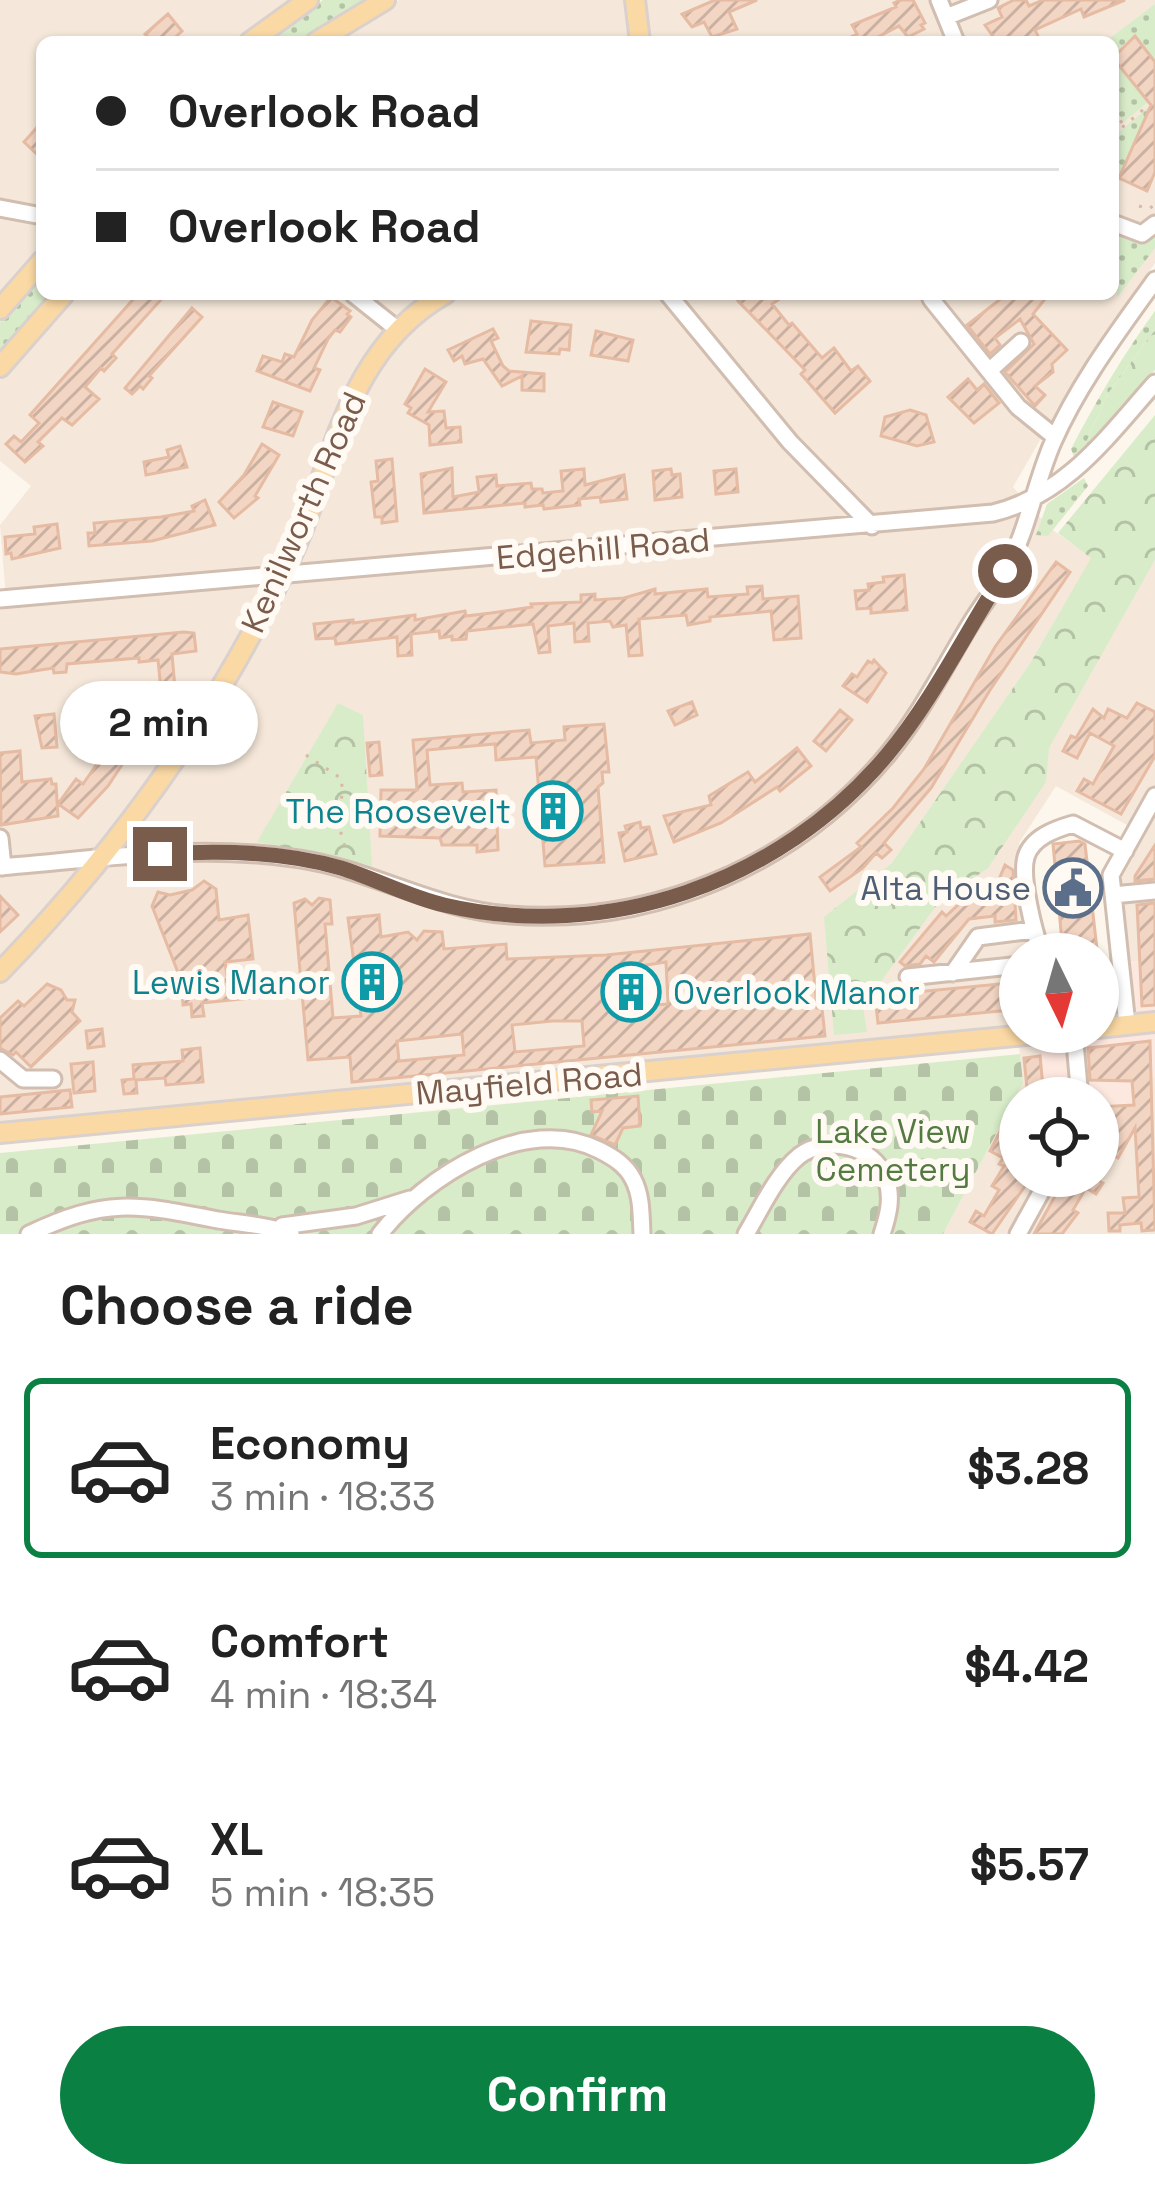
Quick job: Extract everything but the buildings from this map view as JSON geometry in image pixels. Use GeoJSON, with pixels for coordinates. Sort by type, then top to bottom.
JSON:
{"type":"FeatureCollection","features":[{"type":"Feature","properties":{"kind":"main road"},"geometry":{"type":"LineString","coordinates":[[258,36],[308,0]]}},
{"type":"Feature","properties":{"kind":"main road"},"geometry":{"type":"LineString","coordinates":[[326,36],[385,0]]}},
{"type":"Feature","properties":{"kind":"main road"},"geometry":{"type":"LineString","coordinates":[[635,0],[639,36]]}},
{"type":"Feature","properties":{"kind":"main road"},"geometry":{"type":"LineString","coordinates":[[0,309],[36,268]]}},
{"type":"Feature","properties":{"kind":"main road"},"geometry":{"type":"LineString","coordinates":[[0,367],[59,300]]}},
{"type":"Feature","properties":{"kind":"main road","name":"Kenilworth Road"},"geometry":{"type":"LineString","coordinates":[[0,972],[102,858],[212,701],[283,575],[359,381],[397,328],[437,300]]}},
{"type":"Feature","properties":{"kind":"main road"},"geometry":{"type":"LineString","coordinates":[[1119,1026],[1155,1022]]}},
{"type":"Feature","properties":{"kind":"main road","name":"Mayfield Road"},"geometry":{"type":"LineString","coordinates":[[0,1133],[999,1038]]}},
{"type":"Feature","properties":{"kind":"street"},"geometry":{"type":"LineString","coordinates":[[939,0],[954,36]]}},
{"type":"Feature","properties":{"kind":"street"},"geometry":{"type":"LineString","coordinates":[[946,17],[989,0]]}},
{"type":"Feature","properties":{"kind":"street"},"geometry":{"type":"LineString","coordinates":[[0,208],[36,215]]}},
{"type":"Feature","properties":{"kind":"street"},"geometry":{"type":"LineString","coordinates":[[1119,225],[1142,234],[1155,224]]}},
{"type":"Feature","properties":{"kind":"street"},"geometry":{"type":"LineString","coordinates":[[0,838],[2,867],[189,852],[301,859],[445,905],[525,916],[605,913],[688,893],[746,867],[814,828],[877,767],[925,704],[1005,571],[1055,437],[1112,339],[1155,280]]}},
{"type":"Feature","properties":{"kind":"street"},"geometry":{"type":"LineString","coordinates":[[361,300],[397,328]]}},
{"type":"Feature","properties":{"kind":"street"},"geometry":{"type":"LineString","coordinates":[[673,300],[790,442],[872,526]]}},
{"type":"Feature","properties":{"kind":"street"},"geometry":{"type":"LineString","coordinates":[[935,300],[1018,406],[1055,437]]}},
{"type":"Feature","properties":{"kind":"street"},"geometry":{"type":"LineString","coordinates":[[989,371],[1021,342]]}},
{"type":"Feature","properties":{"kind":"street","name":"Edgehill Road"},"geometry":{"type":"LineString","coordinates":[[0,599],[993,513],[1030,502],[1058,486],[1155,383]]}},
{"type":"Feature","properties":{"kind":"street"},"geometry":{"type":"LineString","coordinates":[[1127,1025],[1111,875],[1155,796]]}},
{"type":"Feature","properties":{"kind":"street"},"geometry":{"type":"LineString","coordinates":[[1035,933],[1025,859],[1033,846],[1050,831],[1073,824],[1125,851]]}},
{"type":"Feature","properties":{"kind":"street"},"geometry":{"type":"LineString","coordinates":[[1113,895],[1155,891]]}},
{"type":"Feature","properties":{"kind":"street"},"geometry":{"type":"LineString","coordinates":[[953,973],[978,937],[1034,930]]}},
{"type":"Feature","properties":{"kind":"street"},"geometry":{"type":"LineString","coordinates":[[908,977],[999,968]]}},
{"type":"Feature","properties":{"kind":"street"},"geometry":{"type":"LineString","coordinates":[[0,1060],[23,1079],[53,1078]]}},
{"type":"Feature","properties":{"kind":"street"},"geometry":{"type":"LineString","coordinates":[[380,1234],[413,1198],[467,1164],[507,1146],[568,1140],[600,1150],[628,1171],[638,1190],[642,1234]]}},
{"type":"Feature","properties":{"kind":"street"},"geometry":{"type":"LineString","coordinates":[[746,1234],[794,1161],[814,1147],[832,1144],[864,1153],[886,1176],[890,1197],[882,1234]]}},
{"type":"Feature","properties":{"kind":"street"},"geometry":{"type":"LineString","coordinates":[[1018,1234],[1038,1197]]}},
{"type":"Feature","properties":{"kind":"street"},"geometry":{"type":"LineString","coordinates":[[225,1234],[244,1227],[314,1225],[413,1198]]}},
{"type":"Feature","properties":{"kind":"street"},"geometry":{"type":"LineString","coordinates":[[28,1234],[94,1208],[121,1204],[268,1226],[291,1234]]}},
{"type":"Feature","properties":{"kind":"path"},"geometry":{"type":"LineString","coordinates":[[1119,130],[1150,104]]}},
{"type":"Feature","properties":{"kind":"path"},"geometry":{"type":"LineString","coordinates":[[1119,119],[1124,125]]}},
{"type":"Feature","properties":{"kind":"path"},"geometry":{"type":"LineString","coordinates":[[1139,206],[1148,209],[1155,204]]}},
{"type":"Feature","properties":{"kind":"path"},"geometry":{"type":"LineString","coordinates":[[306,755],[342,779],[341,835],[347,855]]}},
{"type":"Feature","properties":{"kind":"shaded area"},"geometry":{"type":"Polygon","coordinates":[[[0,0],[293,0],[244,36],[36,36],[36,256],[0,297],[0,0]]]}},
{"type":"Feature","properties":{"kind":"shaded area"},"geometry":{"type":"Polygon","coordinates":[[[399,0],[1155,0],[1155,263],[1083,366],[1013,487],[1050,528],[1135,589],[1155,560],[1155,960],[1129,962],[1121,879],[1145,835],[1056,786],[1019,843],[1032,860],[1041,933],[999,933],[999,1029],[0,1124],[0,610],[5,609],[5,587],[0,525],[31,486],[0,461],[0,380],[70,300],[1119,300],[1119,36],[340,36],[399,0]]]}},
{"type":"Feature","properties":{"kind":"shaded area"},"geometry":{"type":"Polygon","coordinates":[[[1155,960],[1155,1077],[1131,1080],[1133,1103],[1119,1104],[1119,1077],[1044,1077],[1042,1053],[1119,1053],[1119,1027],[1126,1025],[1120,963],[1155,960]]]}},
{"type":"Feature","properties":{"kind":"shaded area"},"geometry":{"type":"Polygon","coordinates":[[[1020,1053],[1055,1053],[1073,1077],[1022,1077],[1020,1053]]]}},
{"type":"Feature","properties":{"kind":"shaded area"},"geometry":{"type":"Polygon","coordinates":[[[1155,1077],[1155,1234],[943,1234],[999,1128],[999,1197],[1119,1197],[1119,1104],[1132,1103],[1131,1080],[1155,1077]]]}},
{"type":"Feature","properties":{"kind":"green space"},"geometry":{"type":"Polygon","coordinates":[[[323,0],[371,0],[314,36],[271,36],[323,0]]]}},
{"type":"Feature","properties":{"kind":"green space"},"geometry":{"type":"Polygon","coordinates":[[[1155,4],[1155,62],[1135,37],[1119,50],[1119,36],[1113,36],[1155,4]]]}},
{"type":"Feature","properties":{"kind":"green space"},"geometry":{"type":"Polygon","coordinates":[[[1119,66],[1148,102],[1124,122],[1119,116],[1119,66]]]}},
{"type":"Feature","properties":{"kind":"green space"},"geometry":{"type":"Polygon","coordinates":[[[1151,105],[1119,178],[1119,132],[1151,105]]]}},
{"type":"Feature","properties":{"kind":"green space"},"geometry":{"type":"Polygon","coordinates":[[[1119,236],[1128,240],[1155,238],[1155,248],[1119,295],[1119,236]]]}},
{"type":"Feature","properties":{"kind":"green space"},"geometry":{"type":"Polygon","coordinates":[[[36,282],[36,300],[51,300],[0,357],[0,322],[36,282]]]}},
{"type":"Feature","properties":{"kind":"green space"},"geometry":{"type":"Polygon","coordinates":[[[1155,311],[1155,330],[1107,395],[1075,460],[1071,449],[1080,431],[1155,311]]]}},
{"type":"Feature","properties":{"kind":"green space"},"geometry":{"type":"Polygon","coordinates":[[[1155,330],[1155,370],[1082,452],[1107,395],[1155,330]]]}},
{"type":"Feature","properties":{"kind":"green space"},"geometry":{"type":"Polygon","coordinates":[[[1155,415],[1155,560],[1049,748],[1046,782],[988,868],[939,902],[863,1006],[867,1032],[834,1035],[824,917],[892,863],[1031,662],[1091,558],[1058,533],[1155,415]]]}},
{"type":"Feature","properties":{"kind":"green space"},"geometry":{"type":"Polygon","coordinates":[[[1084,478],[1088,486],[1048,536],[1036,535],[1047,504],[1084,478]]]}},
{"type":"Feature","properties":{"kind":"green space"},"geometry":{"type":"Polygon","coordinates":[[[338,703],[363,715],[372,866],[257,842],[338,703]]]}},
{"type":"Feature","properties":{"kind":"green space","name":"Lake View Cemetery"},"geometry":{"type":"Polygon","coordinates":[[[1020,1054],[1022,1077],[999,1077],[999,1128],[943,1234],[0,1234],[0,1153],[1020,1054]]]}},
{"type":"Feature","properties":{"kind":"place","name":"The Roosevelt"},"geometry":{"type":"Point","coordinates":[553,811]}},
{"type":"Feature","properties":{"kind":"place","name":"Alta House"},"geometry":{"type":"Point","coordinates":[1073,888]}},
{"type":"Feature","properties":{"kind":"place","name":"Lewis Manor"},"geometry":{"type":"Point","coordinates":[372,982]}},
{"type":"Feature","properties":{"kind":"place","name":"Overlook Manor"},"geometry":{"type":"Point","coordinates":[631,992]}},
{"type":"Feature","properties":{"kind":"route"},"geometry":{"type":"LineString","coordinates":[[160,854],[231,852],[301,859],[435,902],[504,915],[582,916],[688,893],[782,848],[843,802],[877,767],[925,704],[1005,571]]}}]}
